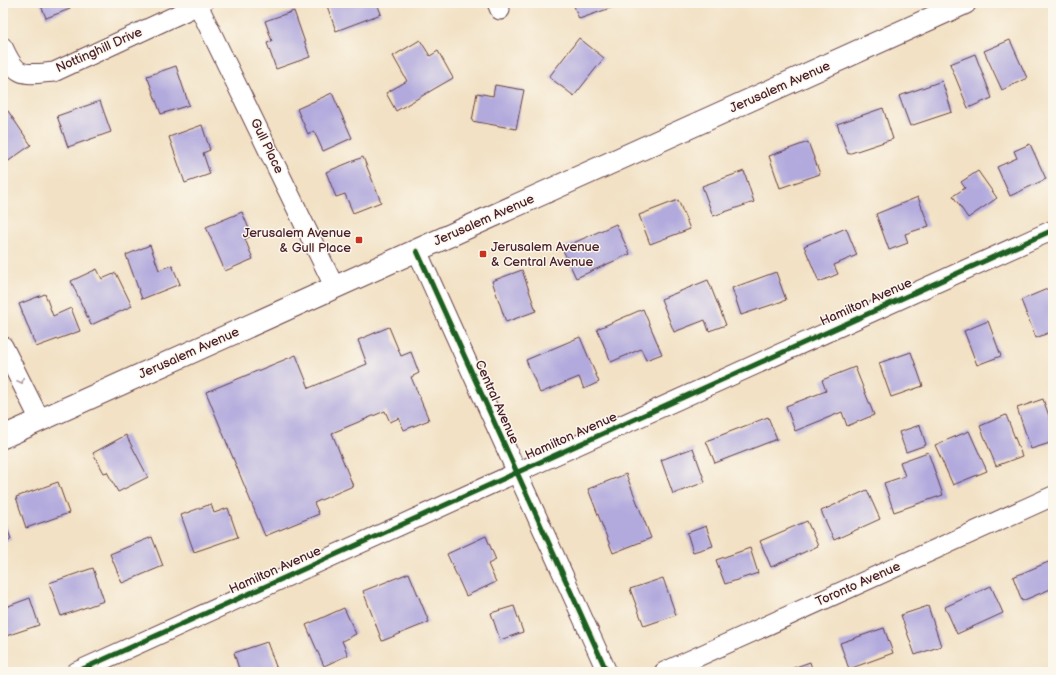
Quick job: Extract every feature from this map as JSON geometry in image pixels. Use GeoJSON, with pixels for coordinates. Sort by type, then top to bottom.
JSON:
{"type":"FeatureCollection","features":[{"type":"Feature","properties":{"kind":"main road","name":"Jerusalem Avenue"},"geometry":{"type":"LineString","coordinates":[[3,437],[965,3]]}},
{"type":"Feature","properties":{"kind":"street","name":"Nottinghill Drive"},"geometry":{"type":"LineString","coordinates":[[3,47],[12,66],[26,75],[54,72],[201,4]]}},
{"type":"Feature","properties":{"kind":"street","name":"Gull Place"},"geometry":{"type":"LineString","coordinates":[[201,4],[335,288]]}},
{"type":"Feature","properties":{"kind":"street","name":"Hamilton Avenue"},"geometry":{"type":"LineString","coordinates":[[76,672],[1053,230]]}},
{"type":"Feature","properties":{"kind":"street","name":"Central Avenue"},"geometry":{"type":"LineString","coordinates":[[417,250],[607,672]]}},
{"type":"Feature","properties":{"kind":"street"},"geometry":{"type":"LineString","coordinates":[[3,346],[40,420]]}},
{"type":"Feature","properties":{"kind":"street","name":"Toronto Avenue"},"geometry":{"type":"LineString","coordinates":[[664,672],[1053,496]]}},
{"type":"Feature","properties":{"kind":"building"},"geometry":{"type":"Polygon","coordinates":[[[40,3],[67,3],[70,9],[46,18],[40,3]]]}},
{"type":"Feature","properties":{"kind":"building"},"geometry":{"type":"Polygon","coordinates":[[[326,3],[377,3],[381,14],[336,31],[326,3]]]}},
{"type":"Feature","properties":{"kind":"building"},"geometry":{"type":"Polygon","coordinates":[[[573,3],[621,3],[622,4],[579,19],[573,3]]]}},
{"type":"Feature","properties":{"kind":"building"},"geometry":{"type":"Polygon","coordinates":[[[739,3],[769,3],[769,6],[739,3]]]}},
{"type":"Feature","properties":{"kind":"building"},"geometry":{"type":"Polygon","coordinates":[[[294,11],[310,57],[276,69],[267,43],[272,41],[265,21],[294,11]]]}},
{"type":"Feature","properties":{"kind":"building"},"geometry":{"type":"Polygon","coordinates":[[[579,38],[604,58],[574,96],[549,77],[579,38]]]}},
{"type":"Feature","properties":{"kind":"building"},"geometry":{"type":"Polygon","coordinates":[[[420,40],[430,56],[438,51],[453,78],[396,111],[386,93],[407,81],[393,56],[420,40]]]}},
{"type":"Feature","properties":{"kind":"building"},"geometry":{"type":"Polygon","coordinates":[[[1010,40],[1027,78],[1002,90],[984,51],[1010,40]]]}},
{"type":"Feature","properties":{"kind":"building"},"geometry":{"type":"Polygon","coordinates":[[[975,54],[992,98],[968,108],[950,64],[975,54]]]}},
{"type":"Feature","properties":{"kind":"building"},"geometry":{"type":"Polygon","coordinates":[[[176,66],[189,105],[161,114],[147,76],[176,66]]]}},
{"type":"Feature","properties":{"kind":"building"},"geometry":{"type":"Polygon","coordinates":[[[942,81],[952,112],[910,126],[899,96],[942,81]]]}},
{"type":"Feature","properties":{"kind":"building"},"geometry":{"type":"Polygon","coordinates":[[[495,85],[524,90],[516,129],[472,121],[477,93],[493,96],[495,85]]]}},
{"type":"Feature","properties":{"kind":"building"},"geometry":{"type":"Polygon","coordinates":[[[332,93],[352,138],[323,151],[314,131],[308,134],[297,109],[332,93]]]}},
{"type":"Feature","properties":{"kind":"building"},"geometry":{"type":"Polygon","coordinates":[[[100,101],[111,132],[68,147],[57,116],[100,101]]]}},
{"type":"Feature","properties":{"kind":"building"},"geometry":{"type":"Polygon","coordinates":[[[883,108],[893,139],[848,154],[837,124],[883,108]]]}},
{"type":"Feature","properties":{"kind":"building"},"geometry":{"type":"Polygon","coordinates":[[[8,111],[31,145],[3,165],[3,115],[8,111]]]}},
{"type":"Feature","properties":{"kind":"building"},"geometry":{"type":"Polygon","coordinates":[[[202,125],[210,150],[203,153],[210,174],[185,183],[169,137],[202,125]]]}},
{"type":"Feature","properties":{"kind":"building"},"geometry":{"type":"Polygon","coordinates":[[[808,142],[820,174],[780,188],[769,156],[808,142]]]}},
{"type":"Feature","properties":{"kind":"building"},"geometry":{"type":"Polygon","coordinates":[[[1030,144],[1046,179],[1010,196],[997,167],[1017,158],[1014,151],[1030,144]]]}},
{"type":"Feature","properties":{"kind":"building"},"geometry":{"type":"Polygon","coordinates":[[[363,157],[381,202],[353,213],[345,194],[336,197],[326,172],[363,157]]]}},
{"type":"Feature","properties":{"kind":"building"},"geometry":{"type":"Polygon","coordinates":[[[744,171],[754,202],[713,216],[702,186],[744,171]]]}},
{"type":"Feature","properties":{"kind":"building"},"geometry":{"type":"Polygon","coordinates":[[[978,171],[997,198],[968,218],[953,196],[965,188],[961,182],[978,171]]]}},
{"type":"Feature","properties":{"kind":"building"},"geometry":{"type":"Polygon","coordinates":[[[918,197],[929,226],[905,234],[908,243],[889,250],[876,214],[918,197]]]}},
{"type":"Feature","properties":{"kind":"building"},"geometry":{"type":"Polygon","coordinates":[[[678,200],[690,229],[650,244],[639,215],[678,200]]]}},
{"type":"Feature","properties":{"kind":"building"},"geometry":{"type":"Polygon","coordinates":[[[242,212],[252,236],[245,239],[253,259],[225,271],[206,227],[242,212]]]}},
{"type":"Feature","properties":{"kind":"building"},"geometry":{"type":"Polygon","coordinates":[[[616,224],[630,254],[576,278],[562,248],[616,224]]]}},
{"type":"Feature","properties":{"kind":"building"},"geometry":{"type":"Polygon","coordinates":[[[846,228],[857,255],[834,265],[838,274],[819,282],[804,246],[846,228]]]}},
{"type":"Feature","properties":{"kind":"building"},"geometry":{"type":"Polygon","coordinates":[[[150,245],[159,270],[172,265],[180,284],[142,299],[126,255],[150,245]]]}},
{"type":"Feature","properties":{"kind":"building"},"geometry":{"type":"Polygon","coordinates":[[[97,269],[102,279],[116,273],[132,306],[91,325],[71,281],[97,269]]]}},
{"type":"Feature","properties":{"kind":"building"},"geometry":{"type":"Polygon","coordinates":[[[522,270],[536,311],[506,322],[492,281],[522,270]]]}},
{"type":"Feature","properties":{"kind":"building"},"geometry":{"type":"Polygon","coordinates":[[[776,272],[786,300],[741,315],[732,288],[776,272]]]}},
{"type":"Feature","properties":{"kind":"building"},"geometry":{"type":"Polygon","coordinates":[[[708,280],[726,325],[709,331],[705,320],[674,332],[661,299],[708,280]]]}},
{"type":"Feature","properties":{"kind":"building"},"geometry":{"type":"Polygon","coordinates":[[[1052,287],[1053,331],[1036,338],[1021,300],[1052,287]]]}},
{"type":"Feature","properties":{"kind":"building"},"geometry":{"type":"Polygon","coordinates":[[[45,294],[53,316],[71,308],[80,331],[36,347],[19,304],[45,294]]]}},
{"type":"Feature","properties":{"kind":"building"},"geometry":{"type":"Polygon","coordinates":[[[643,309],[662,354],[646,360],[641,349],[611,362],[597,329],[643,309]]]}},
{"type":"Feature","properties":{"kind":"building"},"geometry":{"type":"Polygon","coordinates":[[[988,321],[1001,356],[977,365],[964,331],[988,321]]]}},
{"type":"Feature","properties":{"kind":"building"},"geometry":{"type":"Polygon","coordinates":[[[389,327],[401,356],[411,352],[419,373],[411,377],[429,420],[404,430],[399,418],[390,422],[385,411],[332,433],[353,486],[314,503],[319,514],[265,536],[206,392],[296,355],[309,388],[367,364],[358,340],[389,327]]]}},
{"type":"Feature","properties":{"kind":"building"},"geometry":{"type":"Polygon","coordinates":[[[580,337],[599,382],[584,389],[579,377],[540,393],[526,360],[580,337]]]}},
{"type":"Feature","properties":{"kind":"building"},"geometry":{"type":"Polygon","coordinates":[[[911,352],[923,386],[891,397],[879,363],[911,352]]]}},
{"type":"Feature","properties":{"kind":"building"},"geometry":{"type":"Polygon","coordinates":[[[855,367],[874,415],[847,426],[842,412],[795,431],[786,406],[826,391],[822,380],[855,367]]]}},
{"type":"Feature","properties":{"kind":"building"},"geometry":{"type":"Polygon","coordinates":[[[1043,399],[1053,427],[1053,442],[1031,449],[1017,408],[1043,399]]]}},
{"type":"Feature","properties":{"kind":"building"},"geometry":{"type":"Polygon","coordinates":[[[1006,415],[1022,456],[996,466],[980,426],[1006,415]]]}},
{"type":"Feature","properties":{"kind":"building"},"geometry":{"type":"Polygon","coordinates":[[[768,417],[777,439],[715,463],[706,441],[768,417]]]}},
{"type":"Feature","properties":{"kind":"building"},"geometry":{"type":"Polygon","coordinates":[[[920,425],[926,445],[906,452],[899,432],[920,425]]]}},
{"type":"Feature","properties":{"kind":"building"},"geometry":{"type":"Polygon","coordinates":[[[969,431],[987,471],[953,485],[935,445],[969,431]]]}},
{"type":"Feature","properties":{"kind":"building"},"geometry":{"type":"Polygon","coordinates":[[[126,435],[148,477],[118,492],[107,472],[104,473],[93,453],[126,435]]]}},
{"type":"Feature","properties":{"kind":"building"},"geometry":{"type":"Polygon","coordinates":[[[693,448],[705,482],[673,494],[661,460],[693,448]]]}},
{"type":"Feature","properties":{"kind":"building"},"geometry":{"type":"Polygon","coordinates":[[[928,452],[943,495],[894,512],[884,483],[905,476],[900,462],[928,452]]]}},
{"type":"Feature","properties":{"kind":"building"},"geometry":{"type":"Polygon","coordinates":[[[626,474],[651,538],[613,553],[588,489],[626,474]]]}},
{"type":"Feature","properties":{"kind":"building"},"geometry":{"type":"Polygon","coordinates":[[[58,482],[69,513],[26,528],[16,497],[58,482]]]}},
{"type":"Feature","properties":{"kind":"building"},"geometry":{"type":"Polygon","coordinates":[[[867,490],[880,519],[834,540],[821,511],[867,490]]]}},
{"type":"Feature","properties":{"kind":"building"},"geometry":{"type":"Polygon","coordinates":[[[211,504],[214,513],[228,508],[238,537],[194,552],[181,515],[211,504]]]}},
{"type":"Feature","properties":{"kind":"building"},"geometry":{"type":"Polygon","coordinates":[[[3,517],[11,539],[3,542],[3,517]]]}},
{"type":"Feature","properties":{"kind":"building"},"geometry":{"type":"Polygon","coordinates":[[[807,521],[818,546],[771,567],[760,541],[807,521]]]}},
{"type":"Feature","properties":{"kind":"building"},"geometry":{"type":"Polygon","coordinates":[[[706,526],[713,546],[693,552],[687,533],[706,526]]]}},
{"type":"Feature","properties":{"kind":"building"},"geometry":{"type":"Polygon","coordinates":[[[486,536],[496,560],[488,564],[496,582],[466,596],[447,554],[486,536]]]}},
{"type":"Feature","properties":{"kind":"building"},"geometry":{"type":"Polygon","coordinates":[[[152,537],[163,566],[122,583],[110,554],[152,537]]]}},
{"type":"Feature","properties":{"kind":"building"},"geometry":{"type":"Polygon","coordinates":[[[750,548],[758,573],[725,584],[716,560],[750,548]]]}},
{"type":"Feature","properties":{"kind":"building"},"geometry":{"type":"Polygon","coordinates":[[[1053,560],[1053,588],[1022,601],[1013,577],[1053,560]]]}},
{"type":"Feature","properties":{"kind":"building"},"geometry":{"type":"Polygon","coordinates":[[[93,568],[104,601],[61,616],[49,583],[93,568]]]}},
{"type":"Feature","properties":{"kind":"building"},"geometry":{"type":"Polygon","coordinates":[[[409,573],[429,622],[382,641],[363,591],[409,573]]]}},
{"type":"Feature","properties":{"kind":"building"},"geometry":{"type":"Polygon","coordinates":[[[663,578],[676,615],[644,626],[630,589],[663,578]]]}},
{"type":"Feature","properties":{"kind":"building"},"geometry":{"type":"Polygon","coordinates":[[[991,586],[1003,613],[957,634],[945,607],[991,586]]]}},
{"type":"Feature","properties":{"kind":"building"},"geometry":{"type":"Polygon","coordinates":[[[30,598],[39,625],[3,637],[3,608],[30,598]]]}},
{"type":"Feature","properties":{"kind":"building"},"geometry":{"type":"Polygon","coordinates":[[[514,606],[523,632],[500,640],[491,613],[514,606]]]}},
{"type":"Feature","properties":{"kind":"building"},"geometry":{"type":"Polygon","coordinates":[[[928,606],[941,646],[915,655],[901,615],[928,606]]]}},
{"type":"Feature","properties":{"kind":"building"},"geometry":{"type":"Polygon","coordinates":[[[344,608],[356,634],[342,641],[348,655],[324,666],[306,625],[344,608]]]}},
{"type":"Feature","properties":{"kind":"building"},"geometry":{"type":"Polygon","coordinates":[[[884,628],[893,653],[849,669],[840,643],[884,628]]]}},
{"type":"Feature","properties":{"kind":"building"},"geometry":{"type":"Polygon","coordinates":[[[267,642],[278,672],[240,672],[234,653],[267,642]]]}},
{"type":"Feature","properties":{"kind":"building"},"geometry":{"type":"Polygon","coordinates":[[[810,662],[813,672],[782,672],[810,662]]]}},
{"type":"Feature","properties":{"kind":"cycle path"},"geometry":{"type":"LineString","coordinates":[[76,672],[1053,230]]}},
{"type":"Feature","properties":{"kind":"cycle path"},"geometry":{"type":"LineString","coordinates":[[417,251],[607,672]]}},
{"type":"Feature","properties":{"kind":"place","name":"Jerusalem Avenue & Gull Place"},"geometry":{"type":"Point","coordinates":[359,240]}},
{"type":"Feature","properties":{"kind":"place","name":"Jerusalem Avenue & Central Avenue"},"geometry":{"type":"Point","coordinates":[483,254]}}]}
